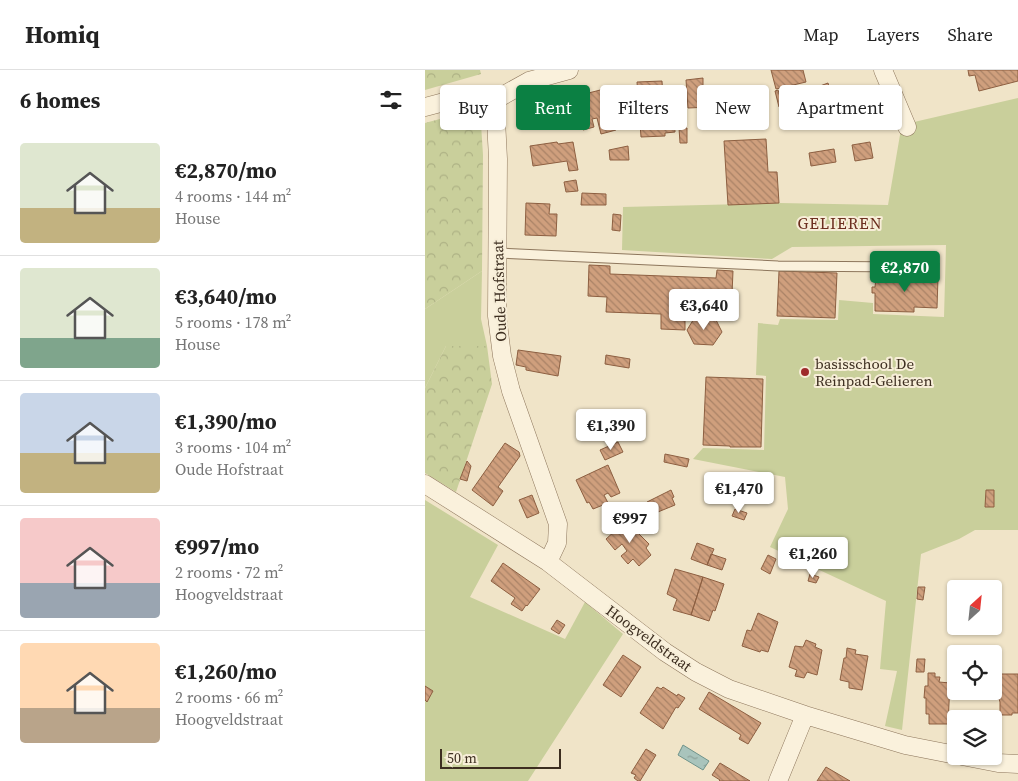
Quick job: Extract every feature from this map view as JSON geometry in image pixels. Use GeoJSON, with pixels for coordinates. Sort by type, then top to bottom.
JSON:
{"type":"FeatureCollection","features":[{"type":"Feature","properties":{"kind":"street"},"geometry":{"type":"LineString","coordinates":[[506,94],[529,81],[569,70]]}},
{"type":"Feature","properties":{"kind":"street"},"geometry":{"type":"LineString","coordinates":[[883,70],[907,127]]}},
{"type":"Feature","properties":{"kind":"street"},"geometry":{"type":"LineString","coordinates":[[425,107],[440,103]]}},
{"type":"Feature","properties":{"kind":"street","name":"Oude Hofstraat"},"geometry":{"type":"LineString","coordinates":[[497,130],[497,316],[502,356],[511,391],[558,524],[557,543],[548,562]]}},
{"type":"Feature","properties":{"kind":"street","name":"Hoogveldstraat"},"geometry":{"type":"LineString","coordinates":[[425,484],[548,562],[665,652],[696,672],[729,689],[805,715],[905,745],[947,753]]}},
{"type":"Feature","properties":{"kind":"street"},"geometry":{"type":"LineString","coordinates":[[778,781],[805,715]]}},
{"type":"Feature","properties":{"kind":"street"},"geometry":{"type":"LineString","coordinates":[[1002,763],[1018,764]]}},
{"type":"Feature","properties":{"kind":"lane"},"geometry":{"type":"LineString","coordinates":[[497,253],[779,266],[906,267]]}},
{"type":"Feature","properties":{"kind":"green space"},"geometry":{"type":"Polygon","coordinates":[[[425,70],[480,70],[481,74],[425,90],[425,70]]]}},
{"type":"Feature","properties":{"kind":"green space"},"geometry":{"type":"Polygon","coordinates":[[[1018,98],[1018,530],[975,530],[959,539],[921,554],[902,730],[885,726],[897,671],[880,669],[886,601],[770,547],[788,509],[785,477],[693,459],[703,448],[764,450],[766,376],[756,375],[758,323],[778,325],[780,319],[838,320],[839,300],[873,303],[873,314],[944,317],[946,245],[792,247],[772,259],[622,250],[623,207],[779,203],[888,205],[901,130],[914,122],[1018,98]]]}},
{"type":"Feature","properties":{"kind":"green space"},"geometry":{"type":"Polygon","coordinates":[[[440,119],[440,130],[481,130],[483,155],[482,271],[425,309],[425,123],[440,119]]]}},
{"type":"Feature","properties":{"kind":"green space"},"geometry":{"type":"Polygon","coordinates":[[[482,271],[481,319],[487,346],[446,346],[425,388],[425,309],[482,271]]]}},
{"type":"Feature","properties":{"kind":"green space"},"geometry":{"type":"Polygon","coordinates":[[[446,346],[487,346],[492,384],[456,492],[425,473],[425,388],[446,346]]]}},
{"type":"Feature","properties":{"kind":"green space"},"geometry":{"type":"Polygon","coordinates":[[[425,500],[498,545],[470,597],[565,639],[585,602],[623,634],[528,781],[425,781],[425,500]]]}},
{"type":"Feature","properties":{"kind":"water"},"geometry":{"type":"Polygon","coordinates":[[[683,745],[709,761],[703,770],[678,755],[683,745]]]}},
{"type":"Feature","properties":{"kind":"building"},"geometry":{"type":"Polygon","coordinates":[[[771,70],[803,70],[806,82],[793,85],[779,85],[779,88],[776,89],[771,70]]]}},
{"type":"Feature","properties":{"kind":"building"},"geometry":{"type":"Polygon","coordinates":[[[968,70],[1018,70],[1018,81],[979,91],[975,75],[969,76],[968,70]]]}},
{"type":"Feature","properties":{"kind":"building"},"geometry":{"type":"Polygon","coordinates":[[[703,78],[703,85],[697,85],[697,108],[688,108],[686,80],[703,78]]]}},
{"type":"Feature","properties":{"kind":"building"},"geometry":{"type":"Polygon","coordinates":[[[662,81],[662,85],[637,85],[637,82],[662,81]]]}},
{"type":"Feature","properties":{"kind":"building"},"geometry":{"type":"Polygon","coordinates":[[[600,90],[600,130],[597,118],[592,119],[594,127],[590,128],[590,93],[600,90]]]}},
{"type":"Feature","properties":{"kind":"building"},"geometry":{"type":"Polygon","coordinates":[[[778,90],[779,93],[779,107],[775,91],[778,90]]]}},
{"type":"Feature","properties":{"kind":"building"},"geometry":{"type":"Polygon","coordinates":[[[600,130],[616,130],[601,134],[600,130]]]}},
{"type":"Feature","properties":{"kind":"building"},"geometry":{"type":"Polygon","coordinates":[[[640,130],[675,130],[675,132],[665,133],[665,136],[641,137],[640,130]]]}},
{"type":"Feature","properties":{"kind":"building"},"geometry":{"type":"Polygon","coordinates":[[[679,130],[687,130],[687,143],[680,143],[679,130]]]}},
{"type":"Feature","properties":{"kind":"building"},"geometry":{"type":"Polygon","coordinates":[[[766,139],[768,172],[777,172],[779,203],[728,205],[724,141],[766,139]]]}},
{"type":"Feature","properties":{"kind":"building"},"geometry":{"type":"Polygon","coordinates":[[[557,142],[558,144],[573,142],[578,170],[569,171],[567,161],[533,166],[530,146],[557,142]]]}},
{"type":"Feature","properties":{"kind":"building"},"geometry":{"type":"Polygon","coordinates":[[[870,142],[873,158],[855,161],[852,145],[870,142]]]}},
{"type":"Feature","properties":{"kind":"building"},"geometry":{"type":"Polygon","coordinates":[[[628,146],[629,160],[610,160],[609,150],[628,146]]]}},
{"type":"Feature","properties":{"kind":"building"},"geometry":{"type":"Polygon","coordinates":[[[834,149],[836,162],[811,166],[809,153],[834,149]]]}},
{"type":"Feature","properties":{"kind":"building"},"geometry":{"type":"Polygon","coordinates":[[[576,180],[578,191],[566,192],[564,182],[576,180]]]}},
{"type":"Feature","properties":{"kind":"building"},"geometry":{"type":"Polygon","coordinates":[[[582,193],[606,194],[606,205],[581,205],[582,193]]]}},
{"type":"Feature","properties":{"kind":"building"},"geometry":{"type":"Polygon","coordinates":[[[526,203],[550,204],[549,214],[557,214],[556,236],[525,235],[526,203]]]}},
{"type":"Feature","properties":{"kind":"building"},"geometry":{"type":"Polygon","coordinates":[[[613,214],[621,215],[620,231],[612,230],[613,214]]]}},
{"type":"Feature","properties":{"kind":"building"},"geometry":{"type":"Polygon","coordinates":[[[910,262],[939,263],[938,277],[910,275],[910,262]]]}},
{"type":"Feature","properties":{"kind":"building"},"geometry":{"type":"Polygon","coordinates":[[[589,265],[610,266],[610,274],[716,278],[717,270],[733,271],[731,317],[685,315],[685,330],[661,329],[661,314],[606,312],[607,297],[588,296],[589,265]]]}},
{"type":"Feature","properties":{"kind":"building"},"geometry":{"type":"Polygon","coordinates":[[[779,271],[837,273],[835,318],[777,316],[779,271]]]}},
{"type":"Feature","properties":{"kind":"building"},"geometry":{"type":"Polygon","coordinates":[[[888,275],[938,277],[937,308],[914,307],[914,312],[875,311],[875,293],[872,293],[872,287],[875,287],[876,278],[888,279],[888,275]]]}},
{"type":"Feature","properties":{"kind":"building"},"geometry":{"type":"Polygon","coordinates":[[[695,317],[715,318],[722,332],[713,345],[694,344],[687,330],[695,317]]]}},
{"type":"Feature","properties":{"kind":"building"},"geometry":{"type":"Polygon","coordinates":[[[518,350],[561,356],[558,376],[526,370],[526,367],[516,365],[518,350]]]}},
{"type":"Feature","properties":{"kind":"building"},"geometry":{"type":"Polygon","coordinates":[[[606,355],[630,359],[629,368],[605,364],[606,355]]]}},
{"type":"Feature","properties":{"kind":"building"},"geometry":{"type":"Polygon","coordinates":[[[706,377],[763,379],[761,447],[703,445],[706,377]]]}},
{"type":"Feature","properties":{"kind":"building"},"geometry":{"type":"Polygon","coordinates":[[[618,442],[623,452],[605,460],[600,450],[618,442]]]}},
{"type":"Feature","properties":{"kind":"building"},"geometry":{"type":"Polygon","coordinates":[[[505,443],[519,452],[520,456],[498,487],[503,491],[493,506],[472,490],[505,443]]]}},
{"type":"Feature","properties":{"kind":"building"},"geometry":{"type":"Polygon","coordinates":[[[665,454],[689,459],[687,467],[664,462],[665,454]]]}},
{"type":"Feature","properties":{"kind":"building"},"geometry":{"type":"Polygon","coordinates":[[[467,461],[471,466],[467,481],[460,479],[467,461]]]}},
{"type":"Feature","properties":{"kind":"building"},"geometry":{"type":"Polygon","coordinates":[[[608,465],[620,493],[611,497],[608,493],[604,495],[608,503],[593,509],[589,502],[587,503],[576,480],[608,465]]]}},
{"type":"Feature","properties":{"kind":"building"},"geometry":{"type":"Polygon","coordinates":[[[746,476],[768,483],[762,503],[744,498],[745,492],[742,491],[746,476]]]}},
{"type":"Feature","properties":{"kind":"building"},"geometry":{"type":"Polygon","coordinates":[[[671,490],[675,505],[653,514],[647,502],[671,490]]]}},
{"type":"Feature","properties":{"kind":"building"},"geometry":{"type":"Polygon","coordinates":[[[986,490],[994,490],[994,507],[985,507],[986,490]]]}},
{"type":"Feature","properties":{"kind":"building"},"geometry":{"type":"Polygon","coordinates":[[[532,495],[539,513],[527,518],[519,500],[532,495]]]}},
{"type":"Feature","properties":{"kind":"building"},"geometry":{"type":"Polygon","coordinates":[[[735,509],[747,513],[744,520],[732,516],[735,509]]]}},
{"type":"Feature","properties":{"kind":"building"},"geometry":{"type":"Polygon","coordinates":[[[626,521],[649,544],[646,548],[651,555],[639,566],[633,559],[628,564],[621,556],[627,551],[622,544],[615,550],[606,539],[626,521]]]}},
{"type":"Feature","properties":{"kind":"building"},"geometry":{"type":"Polygon","coordinates":[[[697,543],[714,549],[707,565],[691,559],[697,543]]]}},
{"type":"Feature","properties":{"kind":"building"},"geometry":{"type":"Polygon","coordinates":[[[711,554],[726,559],[722,570],[707,565],[711,554]]]}},
{"type":"Feature","properties":{"kind":"building"},"geometry":{"type":"Polygon","coordinates":[[[768,555],[776,559],[770,574],[761,569],[768,555]]]}},
{"type":"Feature","properties":{"kind":"building"},"geometry":{"type":"Polygon","coordinates":[[[503,563],[540,589],[522,611],[511,604],[515,598],[491,581],[503,563]]]}},
{"type":"Feature","properties":{"kind":"building"},"geometry":{"type":"Polygon","coordinates":[[[675,569],[703,577],[691,615],[673,610],[677,599],[667,594],[675,569]]]}},
{"type":"Feature","properties":{"kind":"building"},"geometry":{"type":"Polygon","coordinates":[[[810,574],[819,577],[816,583],[808,581],[810,574]]]}},
{"type":"Feature","properties":{"kind":"building"},"geometry":{"type":"Polygon","coordinates":[[[703,577],[724,584],[715,611],[713,610],[709,621],[691,615],[703,577]]]}},
{"type":"Feature","properties":{"kind":"building"},"geometry":{"type":"Polygon","coordinates":[[[918,587],[925,587],[923,600],[917,599],[918,587]]]}},
{"type":"Feature","properties":{"kind":"building"},"geometry":{"type":"Polygon","coordinates":[[[758,613],[778,622],[768,652],[761,650],[760,652],[742,646],[747,630],[751,631],[758,613]]]}},
{"type":"Feature","properties":{"kind":"building"},"geometry":{"type":"Polygon","coordinates":[[[557,620],[565,625],[559,634],[551,629],[557,620]]]}},
{"type":"Feature","properties":{"kind":"building"},"geometry":{"type":"Polygon","coordinates":[[[806,640],[816,644],[815,647],[822,650],[817,675],[807,672],[804,678],[795,676],[797,670],[789,667],[795,646],[803,647],[806,640]]]}},
{"type":"Feature","properties":{"kind":"building"},"geometry":{"type":"Polygon","coordinates":[[[847,648],[856,650],[855,654],[868,656],[862,690],[849,688],[849,682],[840,680],[847,648]]]}},
{"type":"Feature","properties":{"kind":"building"},"geometry":{"type":"Polygon","coordinates":[[[623,655],[641,667],[621,697],[603,685],[623,655]]]}},
{"type":"Feature","properties":{"kind":"building"},"geometry":{"type":"Polygon","coordinates":[[[917,659],[925,659],[924,672],[916,672],[917,659]]]}},
{"type":"Feature","properties":{"kind":"building"},"geometry":{"type":"Polygon","coordinates":[[[928,673],[935,673],[935,677],[940,677],[939,682],[947,683],[947,700],[949,700],[947,724],[929,724],[929,714],[926,714],[926,698],[924,698],[925,686],[928,686],[928,673]]]}},
{"type":"Feature","properties":{"kind":"building"},"geometry":{"type":"Polygon","coordinates":[[[1002,674],[1018,674],[1018,713],[1002,715],[999,700],[1002,700],[1002,674]]]}},
{"type":"Feature","properties":{"kind":"building"},"geometry":{"type":"Polygon","coordinates":[[[425,686],[433,691],[427,702],[425,700],[425,686]]]}},
{"type":"Feature","properties":{"kind":"building"},"geometry":{"type":"Polygon","coordinates":[[[657,687],[661,689],[663,687],[677,696],[678,694],[685,698],[678,708],[676,707],[663,729],[640,713],[657,687]]]}},
{"type":"Feature","properties":{"kind":"building"},"geometry":{"type":"Polygon","coordinates":[[[709,692],[761,723],[748,744],[739,739],[741,735],[699,709],[709,692]]]}},
{"type":"Feature","properties":{"kind":"building"},"geometry":{"type":"Polygon","coordinates":[[[646,749],[656,755],[640,781],[638,781],[634,778],[636,775],[631,773],[646,749]]]}},
{"type":"Feature","properties":{"kind":"building"},"geometry":{"type":"Polygon","coordinates":[[[720,763],[750,781],[719,781],[712,775],[720,763]]]}},
{"type":"Feature","properties":{"kind":"building"},"geometry":{"type":"Polygon","coordinates":[[[826,767],[850,781],[817,781],[826,767]]]}},
{"type":"Feature","properties":{"kind":"place","name":"basisschool De Reinpad-Gelieren"},"geometry":{"type":"Point","coordinates":[805,372]}},
{"type":"Feature","properties":{"kind":"district","name":"GELIEREN"},"geometry":{"type":"Point","coordinates":[840,223]}}]}
